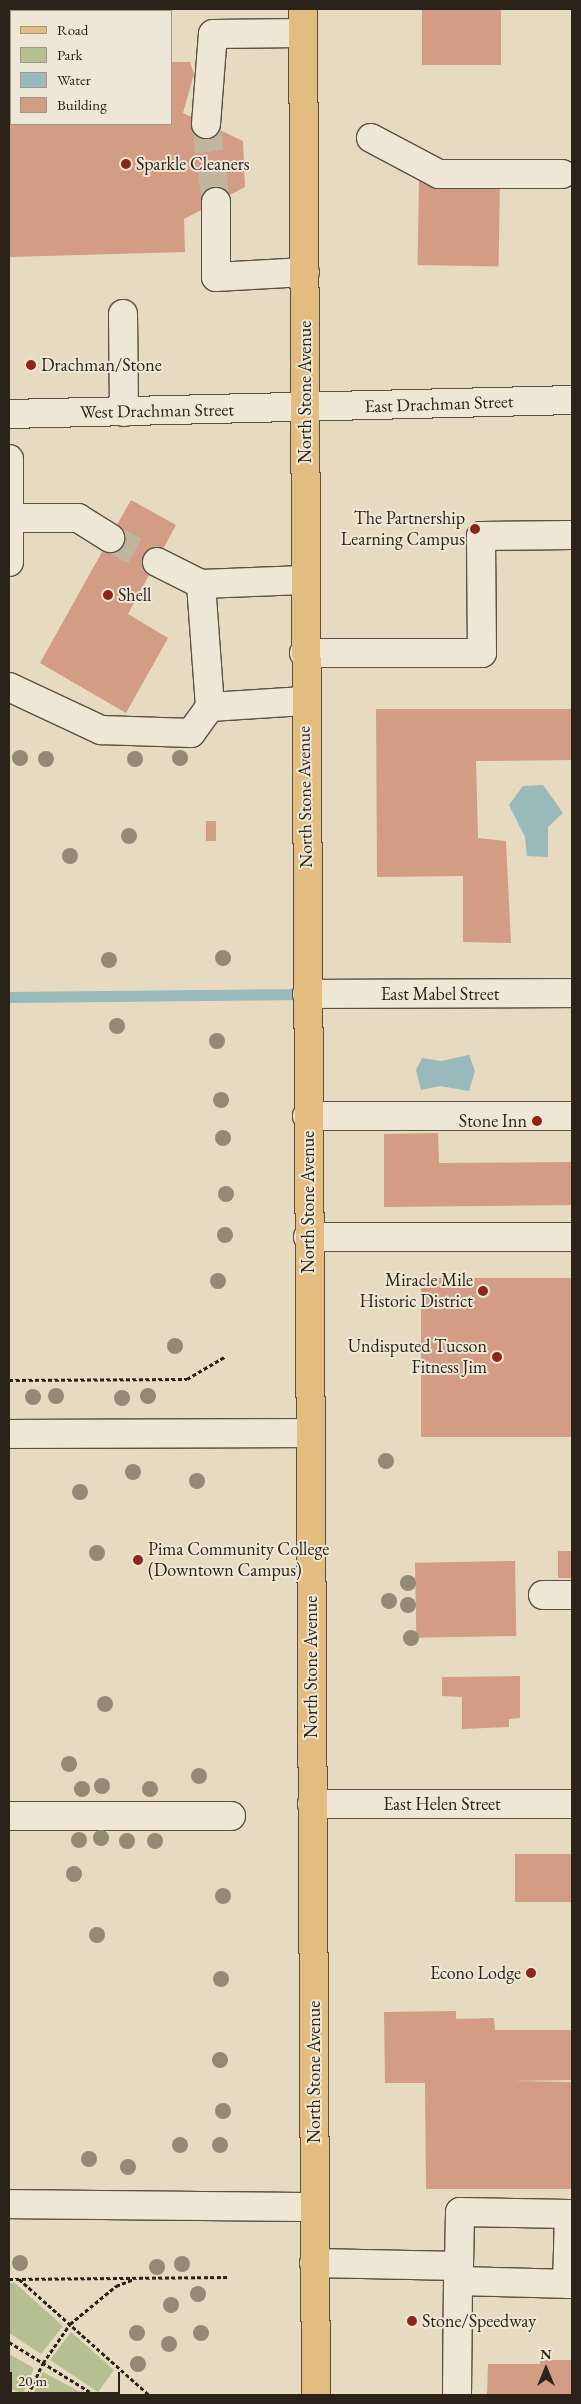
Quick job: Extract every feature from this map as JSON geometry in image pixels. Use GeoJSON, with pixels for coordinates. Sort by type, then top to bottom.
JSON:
{"type":"FeatureCollection","features":[{"type":"Feature","properties":{"kind":"main road","name":"North Stone Avenue"},"geometry":{"type":"LineString","coordinates":[[302,21],[305,272],[304,701],[316,2395]]}},
{"type":"Feature","properties":{"kind":"street"},"geometry":{"type":"LineString","coordinates":[[206,124],[213,34],[302,21]]}},
{"type":"Feature","properties":{"kind":"street"},"geometry":{"type":"LineString","coordinates":[[371,138],[439,174],[562,174]]}},
{"type":"Feature","properties":{"kind":"street"},"geometry":{"type":"LineString","coordinates":[[216,202],[216,277],[305,272]]}},
{"type":"Feature","properties":{"kind":"street"},"geometry":{"type":"LineString","coordinates":[[123,314],[124,412]]}},
{"type":"Feature","properties":{"kind":"street","name":"East Drachman Street"},"geometry":{"type":"LineString","coordinates":[[305,409],[572,400]]}},
{"type":"Feature","properties":{"kind":"street","name":"West Drachman Street"},"geometry":{"type":"LineString","coordinates":[[9,414],[305,409]]}},
{"type":"Feature","properties":{"kind":"street"},"geometry":{"type":"LineString","coordinates":[[9,459],[9,562]]}},
{"type":"Feature","properties":{"kind":"street"},"geometry":{"type":"LineString","coordinates":[[10,518],[78,518],[110,538]]}},
{"type":"Feature","properties":{"kind":"street"},"geometry":{"type":"LineString","coordinates":[[304,653],[482,652],[481,536],[572,535]]}},
{"type":"Feature","properties":{"kind":"street"},"geometry":{"type":"LineString","coordinates":[[157,562],[201,584],[304,580]]}},
{"type":"Feature","properties":{"kind":"street"},"geometry":{"type":"LineString","coordinates":[[9,687],[101,730],[192,733],[210,707],[201,584]]}},
{"type":"Feature","properties":{"kind":"street"},"geometry":{"type":"LineString","coordinates":[[210,707],[304,701]]}},
{"type":"Feature","properties":{"kind":"street","name":"East Mabel Street"},"geometry":{"type":"LineString","coordinates":[[307,994],[572,993]]}},
{"type":"Feature","properties":{"kind":"street"},"geometry":{"type":"LineString","coordinates":[[307,1116],[572,1116]]}},
{"type":"Feature","properties":{"kind":"street"},"geometry":{"type":"LineString","coordinates":[[308,1237],[572,1237]]}},
{"type":"Feature","properties":{"kind":"street"},"geometry":{"type":"LineString","coordinates":[[9,1434],[310,1433]]}},
{"type":"Feature","properties":{"kind":"street"},"geometry":{"type":"LineString","coordinates":[[543,1595],[572,1595]]}},
{"type":"Feature","properties":{"kind":"street","name":"East Helen Street"},"geometry":{"type":"LineString","coordinates":[[312,1804],[572,1804]]}},
{"type":"Feature","properties":{"kind":"street"},"geometry":{"type":"LineString","coordinates":[[9,1816],[231,1816]]}},
{"type":"Feature","properties":{"kind":"street"},"geometry":{"type":"LineString","coordinates":[[9,2204],[315,2207]]}},
{"type":"Feature","properties":{"kind":"street"},"geometry":{"type":"LineString","coordinates":[[314,2263],[459,2274],[570,2284],[568,2214],[460,2212],[459,2274],[457,2395]]}},
{"type":"Feature","properties":{"kind":"path"},"geometry":{"type":"LineString","coordinates":[[9,1380],[187,1379],[226,1356]]}},
{"type":"Feature","properties":{"kind":"path"},"geometry":{"type":"LineString","coordinates":[[28,2395],[42,2363],[70,2324],[116,2286],[137,2277]]}},
{"type":"Feature","properties":{"kind":"path"},"geometry":{"type":"LineString","coordinates":[[9,2279],[230,2277]]}},
{"type":"Feature","properties":{"kind":"path"},"geometry":{"type":"LineString","coordinates":[[19,2279],[148,2395]]}},
{"type":"Feature","properties":{"kind":"path"},"geometry":{"type":"LineString","coordinates":[[9,2342],[95,2395]]}},
{"type":"Feature","properties":{"kind":"green space"},"geometry":{"type":"Polygon","coordinates":[[[9,2283],[15,2283],[63,2326],[41,2354],[9,2333],[9,2283]]]}},
{"type":"Feature","properties":{"kind":"green space"},"geometry":{"type":"Polygon","coordinates":[[[71,2332],[114,2370],[98,2392],[50,2360],[71,2332]]]}},
{"type":"Feature","properties":{"kind":"green space"},"geometry":{"type":"Polygon","coordinates":[[[9,2354],[34,2368],[23,2394],[9,2388],[9,2354]]]}},
{"type":"Feature","properties":{"kind":"green space"},"geometry":{"type":"Polygon","coordinates":[[[43,2372],[86,2395],[33,2395],[43,2372]]]}},
{"type":"Feature","properties":{"kind":"water"},"geometry":{"type":"Polygon","coordinates":[[[543,785],[563,813],[548,827],[548,857],[527,856],[525,837],[509,805],[523,786],[543,785]]]}},
{"type":"Feature","properties":{"kind":"water"},"geometry":{"type":"Polygon","coordinates":[[[469,1055],[475,1071],[469,1091],[440,1086],[421,1090],[416,1070],[422,1058],[441,1061],[469,1055]]]}},
{"type":"Feature","properties":{"kind":"building"},"geometry":{"type":"Polygon","coordinates":[[[9,9],[89,9],[10,10],[9,19],[9,9]]]}},
{"type":"Feature","properties":{"kind":"building"},"geometry":{"type":"Polygon","coordinates":[[[422,9],[501,9],[501,65],[422,65],[422,9]]]}},
{"type":"Feature","properties":{"kind":"building","name":"Sparkle Cleaners"},"geometry":{"type":"Polygon","coordinates":[[[9,62],[10,125],[172,125],[172,62],[190,62],[194,74],[183,113],[243,141],[245,187],[184,219],[185,252],[9,257],[9,62]]]}},
{"type":"Feature","properties":{"kind":"building"},"geometry":{"type":"Polygon","coordinates":[[[419,181],[500,182],[499,266],[418,265],[419,181]]]}},
{"type":"Feature","properties":{"kind":"building","name":"Shell"},"geometry":{"type":"Polygon","coordinates":[[[131,500],[176,525],[128,614],[168,638],[126,713],[40,663],[131,500]]]}},
{"type":"Feature","properties":{"kind":"building"},"geometry":{"type":"Polygon","coordinates":[[[376,709],[572,709],[572,760],[476,761],[478,838],[506,841],[511,943],[463,942],[463,876],[377,877],[376,709]]]}},
{"type":"Feature","properties":{"kind":"building"},"geometry":{"type":"Polygon","coordinates":[[[206,821],[216,821],[216,841],[206,841],[206,821]]]}},
{"type":"Feature","properties":{"kind":"building"},"geometry":{"type":"Polygon","coordinates":[[[438,1133],[439,1163],[572,1162],[572,1205],[384,1207],[384,1134],[438,1133]]]}},
{"type":"Feature","properties":{"kind":"building","name":"Undisputed Tucson Fitness Jim"},"geometry":{"type":"Polygon","coordinates":[[[421,1278],[572,1278],[572,1437],[421,1437],[421,1278]]]}},
{"type":"Feature","properties":{"kind":"building"},"geometry":{"type":"Polygon","coordinates":[[[558,1551],[572,1551],[572,1578],[558,1578],[558,1551]]]}},
{"type":"Feature","properties":{"kind":"building"},"geometry":{"type":"Polygon","coordinates":[[[515,1561],[516,1636],[416,1638],[415,1563],[515,1561]]]}},
{"type":"Feature","properties":{"kind":"building"},"geometry":{"type":"Polygon","coordinates":[[[520,1676],[520,1718],[509,1719],[509,1727],[462,1729],[462,1697],[442,1696],[442,1677],[520,1676]]]}},
{"type":"Feature","properties":{"kind":"building"},"geometry":{"type":"Polygon","coordinates":[[[515,1854],[572,1854],[572,1902],[515,1902],[515,1854]]]}},
{"type":"Feature","properties":{"kind":"building"},"geometry":{"type":"Polygon","coordinates":[[[456,2011],[456,2019],[494,2018],[495,2030],[572,2030],[572,2080],[512,2081],[572,2082],[572,2189],[426,2189],[425,2083],[385,2083],[384,2012],[456,2011]]]}},
{"type":"Feature","properties":{"kind":"building"},"geometry":{"type":"Polygon","coordinates":[[[540,2360],[572,2360],[572,2395],[487,2395],[488,2364],[540,2364],[540,2360]]]}},
{"type":"Feature","properties":{"kind":"waterway"},"geometry":{"type":"LineString","coordinates":[[9,997],[307,994]]}},
{"type":"Feature","properties":{"kind":"tunnel"},"geometry":{"type":"LineString","coordinates":[[206,124],[216,202]]}},
{"type":"Feature","properties":{"kind":"tunnel"},"geometry":{"type":"LineString","coordinates":[[110,538],[157,562]]}},
{"type":"Feature","properties":{"kind":"place","name":"Sparkle Cleaners"},"geometry":{"type":"Point","coordinates":[126,164]}},
{"type":"Feature","properties":{"kind":"place","name":"Drachman/Stone"},"geometry":{"type":"Point","coordinates":[31,365]}},
{"type":"Feature","properties":{"kind":"place","name":"The Partnership Learning Campus"},"geometry":{"type":"Point","coordinates":[475,529]}},
{"type":"Feature","properties":{"kind":"place","name":"Shell"},"geometry":{"type":"Point","coordinates":[108,595]}},
{"type":"Feature","properties":{"kind":"place","name":"Stone Inn"},"geometry":{"type":"Point","coordinates":[537,1121]}},
{"type":"Feature","properties":{"kind":"place","name":"Miracle Mile Historic District"},"geometry":{"type":"Point","coordinates":[483,1291]}},
{"type":"Feature","properties":{"kind":"place","name":"Undisputed Tucson Fitness Jim"},"geometry":{"type":"Point","coordinates":[497,1357]}},
{"type":"Feature","properties":{"kind":"place","name":"Pima Community College (Downtown Campus)"},"geometry":{"type":"Point","coordinates":[138,1560]}},
{"type":"Feature","properties":{"kind":"place","name":"Econo Lodge"},"geometry":{"type":"Point","coordinates":[531,1973]}},
{"type":"Feature","properties":{"kind":"place","name":"Stone/Speedway"},"geometry":{"type":"Point","coordinates":[412,2321]}}]}
